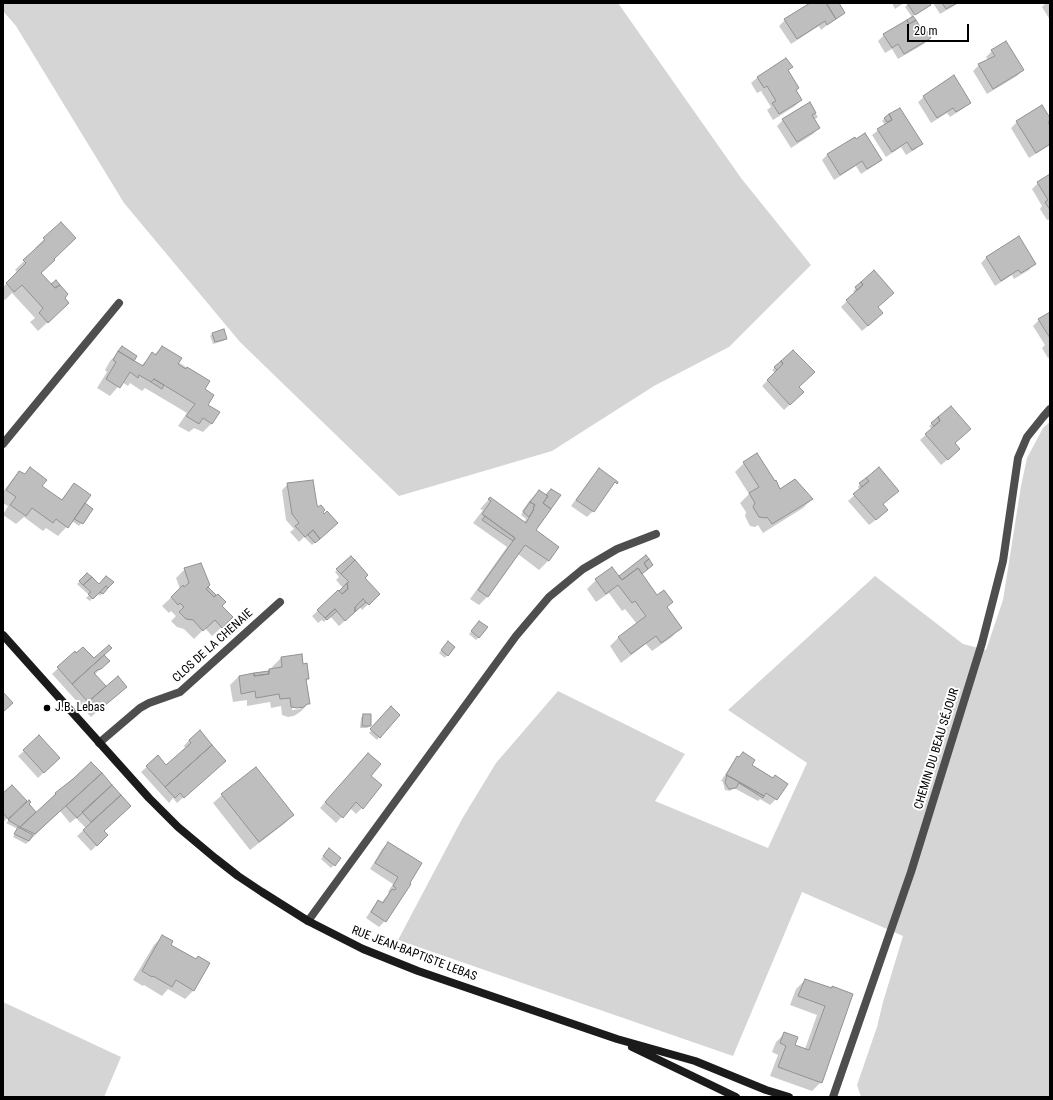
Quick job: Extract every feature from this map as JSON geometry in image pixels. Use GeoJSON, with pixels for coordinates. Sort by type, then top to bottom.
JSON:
{"type":"FeatureCollection","features":[{"type":"Feature","properties":{"kind":"main road","name":"RUE JEAN-BAPTISTE LEBAS"},"geometry":{"type":"LineString","coordinates":[[3,635],[149,798],[197,844],[262,892],[308,921],[363,949],[418,971],[617,1039],[695,1061],[766,1090],[789,1097]]}},
{"type":"Feature","properties":{"kind":"main road","name":"RUE JEAN-BAPTISTE LEBAS"},"geometry":{"type":"LineString","coordinates":[[617,1039],[736,1097]]}},
{"type":"Feature","properties":{"kind":"street"},"geometry":{"type":"LineString","coordinates":[[3,444],[119,303]]}},
{"type":"Feature","properties":{"kind":"street","name":"CHEMIN DU BEAU SÉJOUR"},"geometry":{"type":"LineString","coordinates":[[833,1097],[911,872],[982,643],[1003,561],[1018,458],[1027,437],[1050,409]]}},
{"type":"Feature","properties":{"kind":"street"},"geometry":{"type":"LineString","coordinates":[[308,921],[516,636],[549,597],[582,569],[616,549],[656,534]]}},
{"type":"Feature","properties":{"kind":"street","name":"CLOS DE LA CHENAIE"},"geometry":{"type":"LineString","coordinates":[[99,743],[140,708],[149,703],[180,692],[280,602]]}},
{"type":"Feature","properties":{"kind":"shaded area"},"geometry":{"type":"Polygon","coordinates":[[[3,3],[618,3],[741,178],[811,265],[729,347],[654,386],[552,451],[399,496],[240,342],[124,203],[16,26],[3,11],[3,3]]]}},
{"type":"Feature","properties":{"kind":"shaded area"},"geometry":{"type":"Polygon","coordinates":[[[1050,422],[1050,1097],[861,1097],[857,1085],[877,1027],[903,936],[802,892],[733,1056],[398,940],[462,819],[496,763],[558,691],[685,754],[655,801],[768,848],[807,763],[728,710],[875,576],[963,644],[986,650],[1003,600],[1021,486],[1027,458],[1043,428],[1050,422]]]}},
{"type":"Feature","properties":{"kind":"shaded area"},"geometry":{"type":"Polygon","coordinates":[[[3,1002],[121,1057],[104,1097],[3,1097],[3,1002]]]}},
{"type":"Feature","properties":{"kind":"building"},"geometry":{"type":"Polygon","coordinates":[[[810,3],[826,3],[836,19],[827,25],[825,21],[797,39],[784,19],[810,3]]]}},
{"type":"Feature","properties":{"kind":"building"},"geometry":{"type":"Polygon","coordinates":[[[826,3],[839,3],[845,13],[836,19],[826,3]]]}},
{"type":"Feature","properties":{"kind":"building"},"geometry":{"type":"Polygon","coordinates":[[[907,3],[930,3],[931,5],[915,15],[907,3]]]}},
{"type":"Feature","properties":{"kind":"building"},"geometry":{"type":"Polygon","coordinates":[[[942,3],[957,3],[946,9],[942,3]]]}},
{"type":"Feature","properties":{"kind":"building"},"geometry":{"type":"Polygon","coordinates":[[[913,16],[916,20],[909,24],[907,20],[913,16]]]}},
{"type":"Feature","properties":{"kind":"building"},"geometry":{"type":"Polygon","coordinates":[[[907,20],[909,24],[916,20],[922,30],[925,28],[931,38],[904,54],[898,44],[892,48],[883,34],[907,20]]]}},
{"type":"Feature","properties":{"kind":"building"},"geometry":{"type":"Polygon","coordinates":[[[1006,41],[1024,70],[993,89],[978,64],[995,56],[991,50],[1006,41]]]}},
{"type":"Feature","properties":{"kind":"building"},"geometry":{"type":"Polygon","coordinates":[[[786,58],[793,67],[788,70],[799,88],[796,90],[802,100],[779,114],[772,103],[776,101],[767,86],[764,88],[757,77],[786,58]]]}},
{"type":"Feature","properties":{"kind":"building"},"geometry":{"type":"Polygon","coordinates":[[[954,75],[971,103],[956,112],[953,108],[937,118],[923,96],[954,75]]]}},
{"type":"Feature","properties":{"kind":"building"},"geometry":{"type":"Polygon","coordinates":[[[810,102],[816,113],[812,115],[820,128],[797,142],[782,119],[810,102]]]}},
{"type":"Feature","properties":{"kind":"building"},"geometry":{"type":"Polygon","coordinates":[[[1042,105],[1050,118],[1050,121],[1048,122],[1050,126],[1050,144],[1036,153],[1016,121],[1042,105]]]}},
{"type":"Feature","properties":{"kind":"building"},"geometry":{"type":"Polygon","coordinates":[[[900,108],[923,144],[912,150],[907,142],[892,152],[877,129],[892,120],[889,114],[900,108]]]}},
{"type":"Feature","properties":{"kind":"building"},"geometry":{"type":"Polygon","coordinates":[[[889,114],[892,120],[887,122],[884,118],[889,114]]]}},
{"type":"Feature","properties":{"kind":"building"},"geometry":{"type":"Polygon","coordinates":[[[865,133],[882,160],[867,169],[862,161],[840,175],[827,154],[855,137],[856,139],[865,133]]]}},
{"type":"Feature","properties":{"kind":"building"},"geometry":{"type":"Polygon","coordinates":[[[1050,174],[1050,210],[1045,202],[1048,200],[1037,182],[1050,174]]]}},
{"type":"Feature","properties":{"kind":"building"},"geometry":{"type":"Polygon","coordinates":[[[61,222],[76,238],[41,273],[55,288],[60,285],[68,294],[65,298],[69,303],[48,323],[39,313],[43,308],[22,285],[14,292],[6,283],[26,263],[23,260],[45,240],[43,238],[61,222]]]}},
{"type":"Feature","properties":{"kind":"building"},"geometry":{"type":"Polygon","coordinates":[[[1019,236],[1036,264],[1021,273],[1018,270],[1001,281],[986,257],[1019,236]]]}},
{"type":"Feature","properties":{"kind":"building"},"geometry":{"type":"Polygon","coordinates":[[[874,270],[894,293],[878,307],[883,313],[868,326],[846,300],[863,285],[861,282],[874,270]]]}},
{"type":"Feature","properties":{"kind":"building"},"geometry":{"type":"Polygon","coordinates":[[[56,280],[60,285],[55,288],[51,284],[56,280]]]}},
{"type":"Feature","properties":{"kind":"building"},"geometry":{"type":"Polygon","coordinates":[[[861,282],[863,285],[857,290],[855,287],[861,282]]]}},
{"type":"Feature","properties":{"kind":"building"},"geometry":{"type":"Polygon","coordinates":[[[1050,312],[1050,338],[1038,319],[1050,312]]]}},
{"type":"Feature","properties":{"kind":"building"},"geometry":{"type":"Polygon","coordinates":[[[224,329],[227,339],[215,342],[212,333],[224,329]]]}},
{"type":"Feature","properties":{"kind":"building"},"geometry":{"type":"Polygon","coordinates":[[[122,346],[137,356],[134,361],[118,351],[122,346]]]}},
{"type":"Feature","properties":{"kind":"building"},"geometry":{"type":"Polygon","coordinates":[[[162,346],[182,358],[178,364],[186,369],[187,367],[210,381],[205,389],[214,395],[208,405],[220,412],[212,424],[203,418],[199,424],[186,416],[195,404],[154,379],[151,382],[139,375],[138,378],[130,372],[120,388],[106,379],[116,362],[113,360],[118,351],[143,366],[152,352],[156,355],[162,346]]]}},
{"type":"Feature","properties":{"kind":"building"},"geometry":{"type":"Polygon","coordinates":[[[793,350],[815,372],[799,387],[804,392],[790,405],[767,380],[783,364],[781,361],[793,350]]]}},
{"type":"Feature","properties":{"kind":"building"},"geometry":{"type":"Polygon","coordinates":[[[781,361],[783,364],[777,370],[774,367],[781,361]]]}},
{"type":"Feature","properties":{"kind":"building"},"geometry":{"type":"Polygon","coordinates":[[[154,379],[164,385],[162,389],[151,382],[154,379]]]}},
{"type":"Feature","properties":{"kind":"building"},"geometry":{"type":"Polygon","coordinates":[[[951,406],[971,429],[955,443],[960,449],[948,460],[925,434],[940,421],[938,417],[951,406]]]}},
{"type":"Feature","properties":{"kind":"building"},"geometry":{"type":"Polygon","coordinates":[[[938,417],[940,421],[934,426],[931,423],[938,417]]]}},
{"type":"Feature","properties":{"kind":"building"},"geometry":{"type":"Polygon","coordinates":[[[757,453],[775,481],[776,480],[780,489],[795,479],[813,499],[772,524],[767,517],[759,517],[753,507],[755,503],[749,493],[759,487],[743,462],[757,453]]]}},
{"type":"Feature","properties":{"kind":"building"},"geometry":{"type":"Polygon","coordinates":[[[30,467],[47,480],[42,486],[62,500],[74,483],[91,495],[68,528],[56,519],[53,523],[32,508],[26,516],[10,505],[16,497],[6,490],[19,471],[25,474],[30,467]]]}},
{"type":"Feature","properties":{"kind":"building"},"geometry":{"type":"Polygon","coordinates":[[[879,467],[899,491],[883,504],[888,510],[876,520],[853,494],[869,481],[866,478],[879,467]]]}},
{"type":"Feature","properties":{"kind":"building"},"geometry":{"type":"Polygon","coordinates":[[[599,468],[618,482],[617,484],[615,482],[594,512],[576,500],[599,468]]]}},
{"type":"Feature","properties":{"kind":"building"},"geometry":{"type":"Polygon","coordinates":[[[866,478],[869,481],[862,487],[859,483],[866,478]]]}},
{"type":"Feature","properties":{"kind":"building"},"geometry":{"type":"Polygon","coordinates":[[[313,480],[318,507],[321,505],[325,510],[323,512],[324,514],[327,511],[338,523],[320,539],[313,530],[305,537],[295,526],[299,523],[292,514],[287,483],[313,480]]]}},
{"type":"Feature","properties":{"kind":"building"},"geometry":{"type":"Polygon","coordinates":[[[551,489],[561,495],[551,509],[543,503],[548,496],[546,495],[551,489]]]}},
{"type":"Feature","properties":{"kind":"building"},"geometry":{"type":"Polygon","coordinates":[[[539,490],[548,496],[543,503],[551,509],[536,530],[559,547],[549,561],[525,545],[488,597],[478,590],[515,538],[482,514],[491,501],[488,499],[490,497],[526,523],[535,505],[530,502],[539,490]]]}},
{"type":"Feature","properties":{"kind":"building"},"geometry":{"type":"Polygon","coordinates":[[[530,502],[535,505],[529,517],[523,512],[530,502]]]}},
{"type":"Feature","properties":{"kind":"building"},"geometry":{"type":"Polygon","coordinates":[[[85,503],[93,509],[83,524],[74,519],[85,503]]]}},
{"type":"Feature","properties":{"kind":"building"},"geometry":{"type":"Polygon","coordinates":[[[485,516],[515,538],[513,541],[482,520],[485,516]]]}},
{"type":"Feature","properties":{"kind":"building"},"geometry":{"type":"Polygon","coordinates":[[[313,530],[320,539],[315,543],[308,535],[313,530]]]}},
{"type":"Feature","properties":{"kind":"building"},"geometry":{"type":"Polygon","coordinates":[[[646,555],[649,559],[644,563],[648,569],[642,574],[638,568],[622,580],[619,576],[646,555]]]}},
{"type":"Feature","properties":{"kind":"building"},"geometry":{"type":"Polygon","coordinates":[[[351,556],[355,560],[341,574],[336,569],[351,556]]]}},
{"type":"Feature","properties":{"kind":"building"},"geometry":{"type":"Polygon","coordinates":[[[649,559],[653,565],[648,569],[644,563],[649,559]]]}},
{"type":"Feature","properties":{"kind":"building"},"geometry":{"type":"Polygon","coordinates":[[[355,560],[368,575],[365,578],[380,594],[369,605],[363,599],[355,607],[355,612],[345,621],[335,609],[325,618],[317,610],[338,590],[342,594],[348,589],[347,583],[349,582],[341,574],[355,560]]]}},
{"type":"Feature","properties":{"kind":"building"},"geometry":{"type":"Polygon","coordinates":[[[201,563],[210,585],[206,589],[214,597],[218,594],[226,602],[222,606],[233,617],[222,628],[215,620],[203,631],[193,620],[186,619],[179,612],[184,607],[180,603],[178,605],[171,597],[183,585],[184,587],[189,583],[184,568],[201,563]]]}},
{"type":"Feature","properties":{"kind":"building"},"geometry":{"type":"Polygon","coordinates":[[[612,567],[622,580],[638,568],[657,595],[664,590],[673,602],[667,607],[682,628],[661,643],[656,636],[631,654],[618,637],[646,616],[635,601],[632,603],[618,585],[606,594],[595,579],[612,567]]]}},
{"type":"Feature","properties":{"kind":"building"},"geometry":{"type":"Polygon","coordinates":[[[87,573],[92,577],[83,585],[79,581],[87,573]]]}},
{"type":"Feature","properties":{"kind":"building"},"geometry":{"type":"Polygon","coordinates":[[[106,576],[114,582],[108,588],[106,586],[93,599],[88,594],[91,592],[83,585],[92,577],[99,584],[106,576]]]}},
{"type":"Feature","properties":{"kind":"building"},"geometry":{"type":"Polygon","coordinates":[[[347,583],[348,589],[342,594],[339,591],[347,583]]]}},
{"type":"Feature","properties":{"kind":"building"},"geometry":{"type":"Polygon","coordinates":[[[106,586],[108,588],[103,594],[100,592],[106,586]]]}},
{"type":"Feature","properties":{"kind":"building"},"geometry":{"type":"Polygon","coordinates":[[[208,587],[216,595],[214,597],[206,589],[208,587]]]}},
{"type":"Feature","properties":{"kind":"building"},"geometry":{"type":"Polygon","coordinates":[[[363,599],[366,602],[355,612],[355,607],[363,599]]]}},
{"type":"Feature","properties":{"kind":"building"},"geometry":{"type":"Polygon","coordinates":[[[335,609],[337,611],[327,620],[325,618],[335,609]]]}},
{"type":"Feature","properties":{"kind":"building"},"geometry":{"type":"Polygon","coordinates":[[[479,621],[488,627],[479,638],[471,631],[479,621]]]}},
{"type":"Feature","properties":{"kind":"building"},"geometry":{"type":"Polygon","coordinates":[[[448,641],[455,647],[448,656],[441,650],[448,641]]]}},
{"type":"Feature","properties":{"kind":"building"},"geometry":{"type":"Polygon","coordinates":[[[109,645],[112,648],[72,684],[57,667],[75,651],[76,653],[83,647],[94,658],[109,645]]]}},
{"type":"Feature","properties":{"kind":"building"},"geometry":{"type":"Polygon","coordinates":[[[302,654],[303,664],[307,663],[309,679],[306,679],[310,704],[297,708],[291,707],[290,698],[280,699],[279,694],[256,698],[255,691],[241,694],[239,676],[254,673],[254,676],[269,674],[269,669],[282,667],[281,657],[302,654]]]}},
{"type":"Feature","properties":{"kind":"building"},"geometry":{"type":"Polygon","coordinates":[[[104,655],[110,661],[94,673],[106,686],[88,702],[72,684],[104,655]]]}},
{"type":"Feature","properties":{"kind":"building"},"geometry":{"type":"Polygon","coordinates":[[[269,671],[269,674],[254,676],[254,673],[269,671]]]}},
{"type":"Feature","properties":{"kind":"building"},"geometry":{"type":"Polygon","coordinates":[[[118,676],[127,687],[97,712],[88,702],[118,676]]]}},
{"type":"Feature","properties":{"kind":"building"},"geometry":{"type":"Polygon","coordinates":[[[3,692],[13,703],[3,712],[3,692]]]}},
{"type":"Feature","properties":{"kind":"building"},"geometry":{"type":"Polygon","coordinates":[[[391,706],[400,715],[380,738],[370,729],[391,706]]]}},
{"type":"Feature","properties":{"kind":"building"},"geometry":{"type":"Polygon","coordinates":[[[363,714],[371,714],[371,726],[362,726],[363,714]]]}},
{"type":"Feature","properties":{"kind":"building"},"geometry":{"type":"Polygon","coordinates":[[[200,730],[212,745],[165,787],[146,766],[158,755],[166,765],[191,743],[189,740],[200,730]]]}},
{"type":"Feature","properties":{"kind":"building"},"geometry":{"type":"Polygon","coordinates":[[[39,735],[60,758],[44,773],[23,750],[39,735]]]}},
{"type":"Feature","properties":{"kind":"building"},"geometry":{"type":"Polygon","coordinates":[[[212,745],[226,761],[184,798],[180,793],[175,798],[165,787],[212,745]]]}},
{"type":"Feature","properties":{"kind":"building"},"geometry":{"type":"Polygon","coordinates":[[[743,752],[755,760],[752,765],[773,778],[775,775],[788,784],[777,800],[766,793],[764,796],[726,775],[737,756],[739,757],[743,752]]]}},
{"type":"Feature","properties":{"kind":"building"},"geometry":{"type":"Polygon","coordinates":[[[368,753],[381,764],[371,776],[382,785],[363,809],[356,802],[343,818],[325,802],[368,753]]]}},
{"type":"Feature","properties":{"kind":"building"},"geometry":{"type":"Polygon","coordinates":[[[91,762],[102,773],[35,834],[20,827],[56,794],[55,793],[91,762]]]}},
{"type":"Feature","properties":{"kind":"building"},"geometry":{"type":"Polygon","coordinates":[[[256,767],[294,815],[259,842],[221,794],[256,767]]]}},
{"type":"Feature","properties":{"kind":"building"},"geometry":{"type":"Polygon","coordinates":[[[102,773],[112,785],[77,818],[66,806],[102,773]]]}},
{"type":"Feature","properties":{"kind":"building"},"geometry":{"type":"Polygon","coordinates":[[[727,775],[764,796],[763,798],[739,783],[736,788],[729,789],[725,783],[727,775]]]}},
{"type":"Feature","properties":{"kind":"building"},"geometry":{"type":"Polygon","coordinates":[[[12,785],[27,801],[8,819],[3,813],[3,793],[12,785]]]}},
{"type":"Feature","properties":{"kind":"building"},"geometry":{"type":"Polygon","coordinates":[[[112,785],[121,795],[91,822],[82,812],[112,785]]]}},
{"type":"Feature","properties":{"kind":"building"},"geometry":{"type":"Polygon","coordinates":[[[121,795],[131,806],[104,831],[108,835],[97,846],[83,830],[121,795]]]}},
{"type":"Feature","properties":{"kind":"building"},"geometry":{"type":"Polygon","coordinates":[[[29,800],[31,802],[29,804],[36,812],[20,827],[8,820],[29,800]]]}},
{"type":"Feature","properties":{"kind":"building"},"geometry":{"type":"Polygon","coordinates":[[[18,827],[33,835],[29,841],[14,834],[18,827]]]}},
{"type":"Feature","properties":{"kind":"building"},"geometry":{"type":"Polygon","coordinates":[[[388,842],[422,863],[410,883],[411,884],[386,922],[371,912],[378,900],[383,903],[392,889],[395,890],[396,888],[393,886],[398,877],[375,863],[388,842]]]}},
{"type":"Feature","properties":{"kind":"building"},"geometry":{"type":"Polygon","coordinates":[[[329,848],[341,858],[335,866],[323,856],[329,848]]]}},
{"type":"Feature","properties":{"kind":"building"},"geometry":{"type":"Polygon","coordinates":[[[162,935],[173,941],[171,945],[196,959],[198,956],[210,963],[194,991],[176,980],[172,987],[142,971],[162,935]]]}},
{"type":"Feature","properties":{"kind":"building"},"geometry":{"type":"Polygon","coordinates":[[[805,979],[832,988],[832,986],[853,994],[822,1083],[778,1067],[786,1046],[780,1043],[784,1032],[798,1037],[795,1045],[809,1050],[825,1006],[798,996],[805,979]]]}},
{"type":"Feature","properties":{"kind":"place","name":"J.B. Lebas"},"geometry":{"type":"Point","coordinates":[47,708]}}]}
